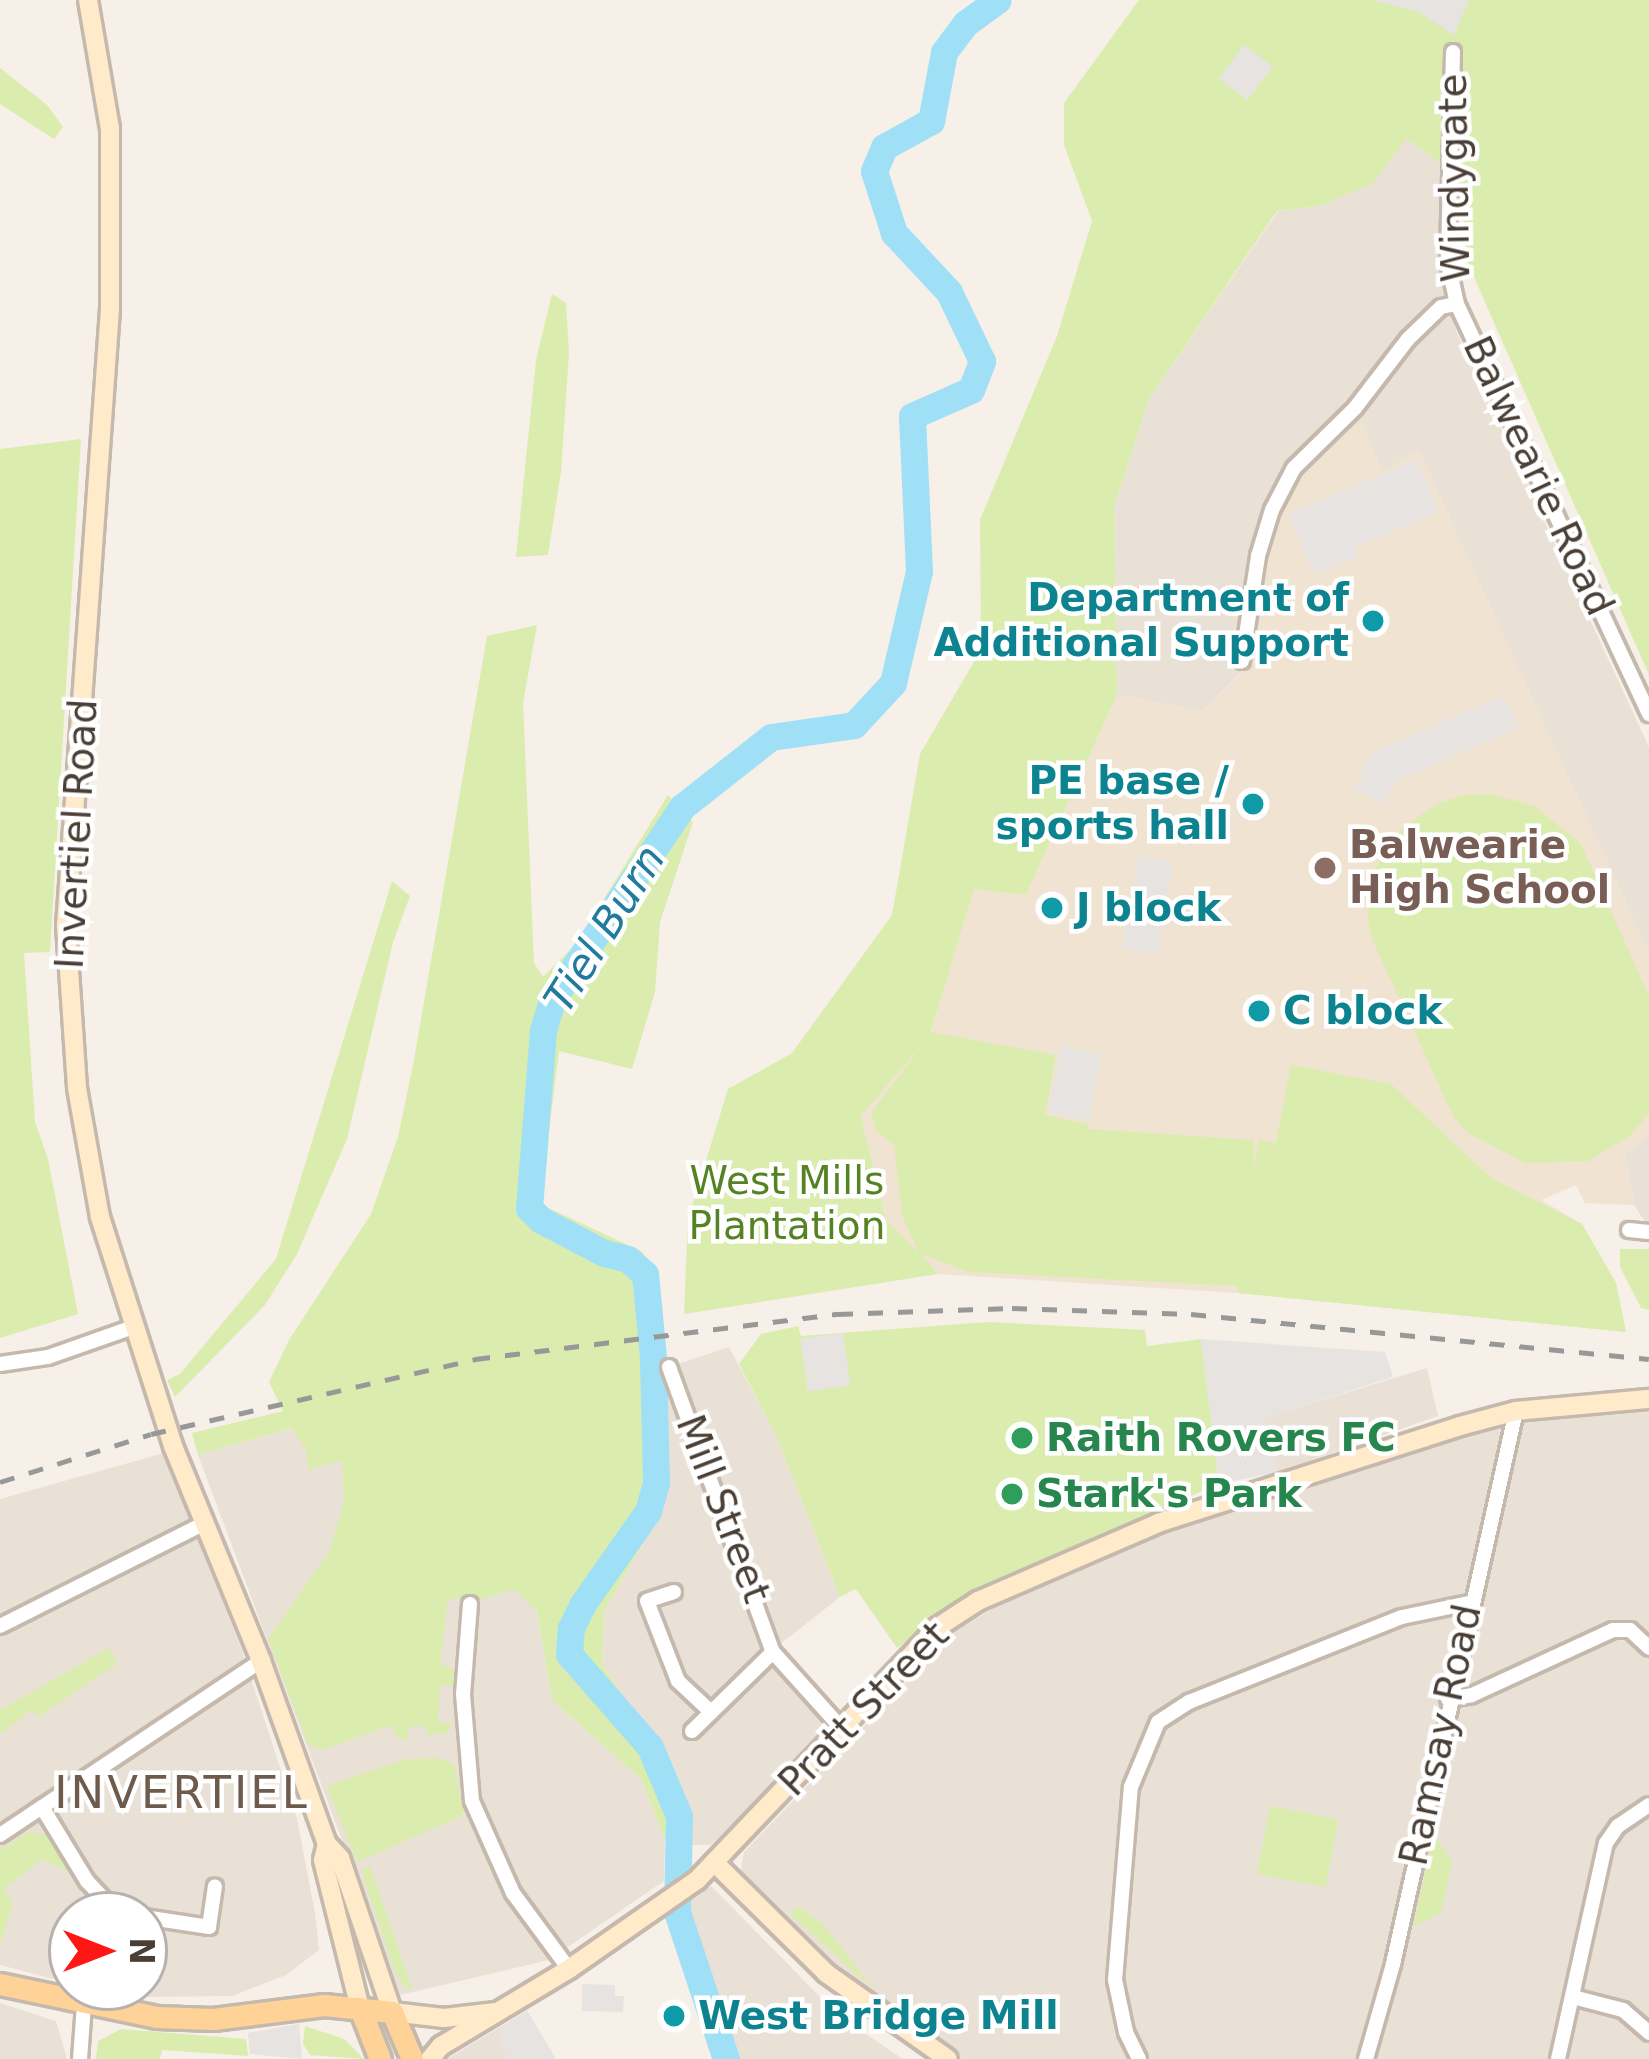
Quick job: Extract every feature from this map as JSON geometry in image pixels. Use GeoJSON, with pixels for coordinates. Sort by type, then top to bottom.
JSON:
{"type":"FeatureCollection","features":[{"type":"Feature","properties":{"kind":"main road","name":"Invertiel Road"},"geometry":{"type":"LineString","coordinates":[[88,0],[110,129],[110,309],[66,926],[77,1088],[100,1217],[133,1327],[327,1844],[340,1858],[374,1971],[392,2012]]}},
{"type":"Feature","properties":{"kind":"main road","name":"Pratt Street"},"geometry":{"type":"LineString","coordinates":[[430,2059],[697,1880],[844,1731],[938,1627],[1039,1572],[1239,1495],[1516,1412],[1649,1400]]}},
{"type":"Feature","properties":{"kind":"main road","name":"Invertiel Road"},"geometry":{"type":"LineString","coordinates":[[327,1844],[323,1860],[331,1901],[360,2008]]}},
{"type":"Feature","properties":{"kind":"main road"},"geometry":{"type":"LineString","coordinates":[[714,1862],[826,1972],[948,2059]]}},
{"type":"Feature","properties":{"kind":"main road"},"geometry":{"type":"LineString","coordinates":[[374,1971],[360,2008],[381,2059]]}},
{"type":"Feature","properties":{"kind":"main road"},"geometry":{"type":"LineString","coordinates":[[0,1984],[48,1996]]}},
{"type":"Feature","properties":{"kind":"main road"},"geometry":{"type":"LineString","coordinates":[[132,2011],[187,2018],[324,2005],[444,2018],[496,2012]]}},
{"type":"Feature","properties":{"kind":"main road"},"geometry":{"type":"LineString","coordinates":[[381,2059],[384,2022],[392,2012]]}},
{"type":"Feature","properties":{"kind":"main road"},"geometry":{"type":"LineString","coordinates":[[392,2012],[412,2059]]}},
{"type":"Feature","properties":{"kind":"street","name":"Windygate"},"geometry":{"type":"LineString","coordinates":[[1453,52],[1448,263],[1457,304]]}},
{"type":"Feature","properties":{"kind":"street"},"geometry":{"type":"LineString","coordinates":[[1242,661],[1258,556],[1272,510],[1294,468],[1355,408],[1408,339],[1441,307],[1457,304]]}},
{"type":"Feature","properties":{"kind":"street","name":"Balwearie Road"},"geometry":{"type":"LineString","coordinates":[[1457,304],[1649,714]]}},
{"type":"Feature","properties":{"kind":"street"},"geometry":{"type":"LineString","coordinates":[[1629,1230],[1649,1232]]}},
{"type":"Feature","properties":{"kind":"street"},"geometry":{"type":"LineString","coordinates":[[0,1364],[48,1357],[133,1327]]}},
{"type":"Feature","properties":{"kind":"street","name":"Mill Street"},"geometry":{"type":"LineString","coordinates":[[669,1367],[773,1652],[844,1731]]}},
{"type":"Feature","properties":{"kind":"street","name":"Ramsay Road"},"geometry":{"type":"LineString","coordinates":[[1366,2059],[1393,1964],[1469,1603],[1516,1412]]}},
{"type":"Feature","properties":{"kind":"street"},"geometry":{"type":"LineString","coordinates":[[0,1626],[205,1523]]}},
{"type":"Feature","properties":{"kind":"street","name":"Mill Street"},"geometry":{"type":"LineString","coordinates":[[674,1592],[647,1601],[678,1682],[711,1712]]}},
{"type":"Feature","properties":{"kind":"street"},"geometry":{"type":"LineString","coordinates":[[1138,2059],[1126,2032],[1115,1980],[1131,1786],[1158,1722],[1189,1702],[1402,1618],[1469,1603]]}},
{"type":"Feature","properties":{"kind":"street"},"geometry":{"type":"LineString","coordinates":[[470,1604],[463,1694],[472,1801],[514,1893],[569,1970]]}},
{"type":"Feature","properties":{"kind":"street"},"geometry":{"type":"LineString","coordinates":[[1448,1699],[1472,1695],[1613,1630],[1630,1630],[1649,1648]]}},
{"type":"Feature","properties":{"kind":"street","name":"Mill Street"},"geometry":{"type":"LineString","coordinates":[[692,1731],[773,1652]]}},
{"type":"Feature","properties":{"kind":"street"},"geometry":{"type":"LineString","coordinates":[[0,1835],[261,1660]]}},
{"type":"Feature","properties":{"kind":"street"},"geometry":{"type":"LineString","coordinates":[[1558,2059],[1606,1843],[1618,1826],[1649,1805]]}},
{"type":"Feature","properties":{"kind":"street"},"geometry":{"type":"LineString","coordinates":[[42,1807],[96,1891]]}},
{"type":"Feature","properties":{"kind":"street"},"geometry":{"type":"LineString","coordinates":[[168,1920],[209,1927],[215,1886]]}},
{"type":"Feature","properties":{"kind":"street"},"geometry":{"type":"LineString","coordinates":[[1573,1997],[1623,2010],[1649,2033]]}},
{"type":"Feature","properties":{"kind":"street"},"geometry":{"type":"LineString","coordinates":[[80,2059],[84,2011]]}},
{"type":"Feature","properties":{"kind":"shaded area"},"geometry":{"type":"Polygon","coordinates":[[[1371,0],[1469,0],[1454,35],[1417,11],[1371,0]]]}},
{"type":"Feature","properties":{"kind":"shaded area"},"geometry":{"type":"Polygon","coordinates":[[[1244,45],[1273,67],[1247,100],[1219,79],[1244,45]]]}},
{"type":"Feature","properties":{"kind":"shaded area"},"geometry":{"type":"Polygon","coordinates":[[[1406,139],[1444,166],[1442,286],[1457,333],[1649,747],[1649,953],[1419,451],[1382,472],[1289,492],[1262,575],[1249,664],[1203,711],[1117,695],[1114,507],[1149,399],[1278,211],[1320,206],[1406,139]]]}},
{"type":"Feature","properties":{"kind":"shaded area","name":"Balwearie High School"},"geometry":{"type":"Polygon","coordinates":[[[1362,420],[1382,471],[1419,450],[1649,953],[1649,1135],[1625,1155],[1634,1205],[1585,1203],[1576,1185],[1541,1200],[1582,1224],[1616,1283],[1626,1332],[1254,1294],[938,1274],[886,1220],[861,1116],[931,1033],[974,888],[1026,895],[1117,695],[1203,711],[1249,665],[1262,575],[1289,492],[1320,452],[1362,420]]]}},
{"type":"Feature","properties":{"kind":"shaded area"},"geometry":{"type":"Polygon","coordinates":[[[1417,459],[1439,512],[1355,547],[1358,557],[1314,575],[1288,514],[1417,459]]]}},
{"type":"Feature","properties":{"kind":"shaded area"},"geometry":{"type":"Polygon","coordinates":[[[1504,695],[1518,728],[1396,781],[1385,804],[1354,789],[1372,753],[1504,695]]]}},
{"type":"Feature","properties":{"kind":"shaded area"},"geometry":{"type":"Polygon","coordinates":[[[1138,856],[1173,862],[1157,955],[1122,949],[1138,856]]]}},
{"type":"Feature","properties":{"kind":"shaded area"},"geometry":{"type":"Polygon","coordinates":[[[1061,1046],[1102,1054],[1089,1121],[1048,1113],[1061,1046]]]}},
{"type":"Feature","properties":{"kind":"shaded area"},"geometry":{"type":"Polygon","coordinates":[[[1649,1135],[1649,1228],[1634,1205],[1625,1154],[1649,1135]]]}},
{"type":"Feature","properties":{"kind":"shaded area"},"geometry":{"type":"Polygon","coordinates":[[[843,1333],[850,1385],[808,1391],[800,1339],[843,1333]]]}},
{"type":"Feature","properties":{"kind":"shaded area"},"geometry":{"type":"Polygon","coordinates":[[[1201,1339],[1385,1352],[1393,1377],[1264,1418],[1277,1472],[1219,1484],[1201,1339]]]}},
{"type":"Feature","properties":{"kind":"shaded area"},"geometry":{"type":"Polygon","coordinates":[[[729,1347],[777,1438],[840,1597],[774,1649],[831,1725],[711,1845],[690,1845],[669,1764],[602,1665],[604,1612],[657,1518],[665,1470],[657,1371],[729,1347]]]}},
{"type":"Feature","properties":{"kind":"shaded area"},"geometry":{"type":"Polygon","coordinates":[[[1427,1368],[1438,1416],[1277,1472],[1263,1418],[1427,1368]]]}},
{"type":"Feature","properties":{"kind":"shaded area"},"geometry":{"type":"Polygon","coordinates":[[[1605,1409],[1649,1409],[1649,2059],[962,2059],[843,1972],[740,1876],[744,1852],[955,1631],[1036,1583],[1197,1519],[1478,1430],[1605,1409]]]}},
{"type":"Feature","properties":{"kind":"shaded area"},"geometry":{"type":"Polygon","coordinates":[[[293,1428],[376,1431],[537,1611],[552,1700],[641,1779],[665,1840],[664,1881],[549,1960],[400,1995],[198,1455],[293,1428]]]}},
{"type":"Feature","properties":{"kind":"shaded area"},"geometry":{"type":"Polygon","coordinates":[[[164,1453],[241,1648],[297,1819],[319,1950],[286,1975],[232,1996],[168,1997],[168,1891],[48,1891],[48,1978],[0,1965],[0,1499],[164,1453]]]}},
{"type":"Feature","properties":{"kind":"shaded area"},"geometry":{"type":"Polygon","coordinates":[[[711,1886],[839,2016],[903,2059],[735,2059],[684,1901],[711,1886]]]}},
{"type":"Feature","properties":{"kind":"shaded area"},"geometry":{"type":"Polygon","coordinates":[[[582,1984],[615,1985],[615,1996],[624,1996],[623,2012],[582,2011],[582,1984]]]}},
{"type":"Feature","properties":{"kind":"shaded area"},"geometry":{"type":"Polygon","coordinates":[[[0,2003],[56,2021],[67,2059],[0,2059],[0,2003]]]}},
{"type":"Feature","properties":{"kind":"shaded area"},"geometry":{"type":"Polygon","coordinates":[[[527,2011],[556,2059],[447,2059],[527,2011]]]}},
{"type":"Feature","properties":{"kind":"shaded area"},"geometry":{"type":"Polygon","coordinates":[[[527,2011],[556,2059],[509,2059],[496,2032],[527,2011]]]}},
{"type":"Feature","properties":{"kind":"shaded area"},"geometry":{"type":"Polygon","coordinates":[[[299,2024],[302,2059],[250,2054],[248,2033],[299,2024]]]}},
{"type":"Feature","properties":{"kind":"green space","name":"West Mills Plantation"},"geometry":{"type":"Polygon","coordinates":[[[1139,0],[1649,0],[1649,675],[1467,261],[1459,169],[1444,166],[1406,139],[1373,183],[1320,206],[1277,211],[1149,399],[1114,507],[1117,695],[1026,895],[974,889],[931,1032],[1056,1055],[1045,1115],[1088,1124],[1088,1129],[1254,1140],[1254,1169],[1259,1140],[1276,1143],[1291,1065],[1391,1084],[1491,1178],[1582,1224],[1616,1283],[1626,1332],[1238,1293],[1237,1286],[969,1272],[921,1254],[938,1274],[684,1314],[688,1219],[728,1089],[792,1053],[892,915],[920,754],[981,650],[980,520],[1057,336],[1092,221],[1064,145],[1064,103],[1139,0]],[[926,1040],[861,1116],[886,1220],[919,1253],[902,1216],[894,1145],[876,1131],[871,1113],[926,1040]]]}},
{"type":"Feature","properties":{"kind":"green space"},"geometry":{"type":"Polygon","coordinates":[[[0,68],[47,105],[63,127],[54,139],[0,104],[0,68]]]}},
{"type":"Feature","properties":{"kind":"green space"},"geometry":{"type":"Polygon","coordinates":[[[552,294],[566,303],[569,353],[561,472],[548,555],[516,557],[536,360],[552,294]]]}},
{"type":"Feature","properties":{"kind":"green space"},"geometry":{"type":"Polygon","coordinates":[[[81,439],[50,952],[24,953],[35,1122],[48,1159],[78,1314],[0,1338],[0,449],[81,439]]]}},
{"type":"Feature","properties":{"kind":"green space"},"geometry":{"type":"Polygon","coordinates":[[[537,625],[523,703],[534,963],[543,977],[576,944],[668,795],[693,822],[660,922],[655,992],[632,1069],[559,1051],[540,1204],[643,1252],[650,1275],[665,1470],[657,1518],[604,1612],[602,1665],[669,1764],[690,1845],[665,1840],[641,1779],[552,1700],[537,1611],[514,1589],[483,1599],[448,1599],[440,1664],[459,1671],[457,1685],[440,1685],[438,1721],[452,1724],[447,1733],[427,1735],[425,1726],[408,1727],[408,1739],[398,1740],[392,1725],[322,1750],[308,1744],[268,1639],[329,1552],[344,1502],[342,1460],[308,1470],[306,1450],[292,1428],[198,1455],[192,1433],[283,1411],[269,1382],[289,1340],[371,1214],[398,1137],[414,1060],[487,636],[537,625]]]}},
{"type":"Feature","properties":{"kind":"green space"},"geometry":{"type":"Polygon","coordinates":[[[1490,794],[1534,806],[1581,844],[1649,996],[1649,1113],[1630,1136],[1588,1161],[1525,1163],[1468,1133],[1454,1118],[1372,939],[1368,919],[1373,872],[1401,829],[1439,803],[1490,794]]]}},
{"type":"Feature","properties":{"kind":"green space"},"geometry":{"type":"Polygon","coordinates":[[[392,881],[410,896],[393,942],[347,1139],[297,1254],[265,1305],[175,1397],[167,1380],[180,1374],[276,1259],[392,881]]]}},
{"type":"Feature","properties":{"kind":"green space"},"geometry":{"type":"Polygon","coordinates":[[[1620,1249],[1649,1249],[1649,1310],[1641,1308],[1620,1267],[1620,1249]]]}},
{"type":"Feature","properties":{"kind":"green space","name":"Stark's Park"},"geometry":{"type":"Polygon","coordinates":[[[987,1322],[1145,1330],[1147,1346],[1201,1339],[1219,1484],[989,1582],[897,1648],[856,1589],[840,1597],[777,1438],[739,1364],[761,1334],[798,1326],[801,1336],[987,1322]]]}},
{"type":"Feature","properties":{"kind":"green space"},"geometry":{"type":"Polygon","coordinates":[[[109,1648],[117,1664],[38,1717],[32,1710],[0,1734],[0,1710],[109,1648]]]}},
{"type":"Feature","properties":{"kind":"green space"},"geometry":{"type":"Polygon","coordinates":[[[441,1758],[454,1764],[464,1815],[357,1862],[327,1786],[406,1759],[441,1758]]]}},
{"type":"Feature","properties":{"kind":"green space"},"geometry":{"type":"Polygon","coordinates":[[[1270,1806],[1339,1819],[1326,1887],[1257,1874],[1270,1806]]]}},
{"type":"Feature","properties":{"kind":"green space"},"geometry":{"type":"Polygon","coordinates":[[[30,1831],[49,1836],[71,1873],[42,1859],[4,1889],[13,1903],[0,1945],[0,1850],[30,1831]]]}},
{"type":"Feature","properties":{"kind":"green space"},"geometry":{"type":"Polygon","coordinates":[[[1434,1834],[1452,1863],[1441,1913],[1413,1927],[1434,1834]]]}},
{"type":"Feature","properties":{"kind":"green space"},"geometry":{"type":"Polygon","coordinates":[[[370,1866],[412,1988],[406,1989],[394,1970],[361,1869],[370,1866]]]}},
{"type":"Feature","properties":{"kind":"green space"},"geometry":{"type":"Polygon","coordinates":[[[798,1906],[825,1926],[875,1991],[790,1914],[798,1906]]]}},
{"type":"Feature","properties":{"kind":"green space"},"geometry":{"type":"Polygon","coordinates":[[[305,2026],[344,2039],[364,2059],[310,2055],[303,2044],[305,2026]]]}},
{"type":"Feature","properties":{"kind":"green space"},"geometry":{"type":"Polygon","coordinates":[[[121,2029],[246,2039],[248,2056],[162,2050],[160,2059],[96,2059],[98,2041],[121,2029]]]}},
{"type":"Feature","properties":{"kind":"waterway","name":"Tiel Burn"},"geometry":{"type":"LineString","coordinates":[[726,2059],[677,1912],[679,1816],[650,1747],[569,1654],[571,1628],[582,1605],[648,1511],[656,1483],[653,1357],[645,1274],[628,1259],[604,1253],[541,1220],[529,1208],[543,1030],[552,1000],[682,807],[771,737],[854,725],[893,683],[919,571],[912,416],[971,390],[982,361],[949,292],[894,233],[874,171],[884,147],[931,121],[944,52],[966,23],[998,0]]}},
{"type":"Feature","properties":{"kind":"railway"},"geometry":{"type":"LineString","coordinates":[[0,1482],[151,1434],[475,1359],[838,1314],[1012,1308],[1191,1314],[1649,1359]]}},
{"type":"Feature","properties":{"kind":"place","name":"Department of Additional Support"},"geometry":{"type":"Point","coordinates":[1373,621]}},
{"type":"Feature","properties":{"kind":"place","name":"PE base / sports hall"},"geometry":{"type":"Point","coordinates":[1253,804]}},
{"type":"Feature","properties":{"kind":"place","name":"Balwearie High School"},"geometry":{"type":"Point","coordinates":[1325,868]}},
{"type":"Feature","properties":{"kind":"place","name":"J block"},"geometry":{"type":"Point","coordinates":[1052,908]}},
{"type":"Feature","properties":{"kind":"place","name":"C block"},"geometry":{"type":"Point","coordinates":[1259,1011]}},
{"type":"Feature","properties":{"kind":"place","name":"Raith Rovers FC"},"geometry":{"type":"Point","coordinates":[1022,1438]}},
{"type":"Feature","properties":{"kind":"place","name":"Stark's Park"},"geometry":{"type":"Point","coordinates":[1012,1494]}},
{"type":"Feature","properties":{"kind":"place","name":"West Bridge Mill"},"geometry":{"type":"Point","coordinates":[674,2016]}},
{"type":"Feature","properties":{"kind":"district","name":"INVERTIEL"},"geometry":{"type":"Point","coordinates":[182,1793]}}]}
